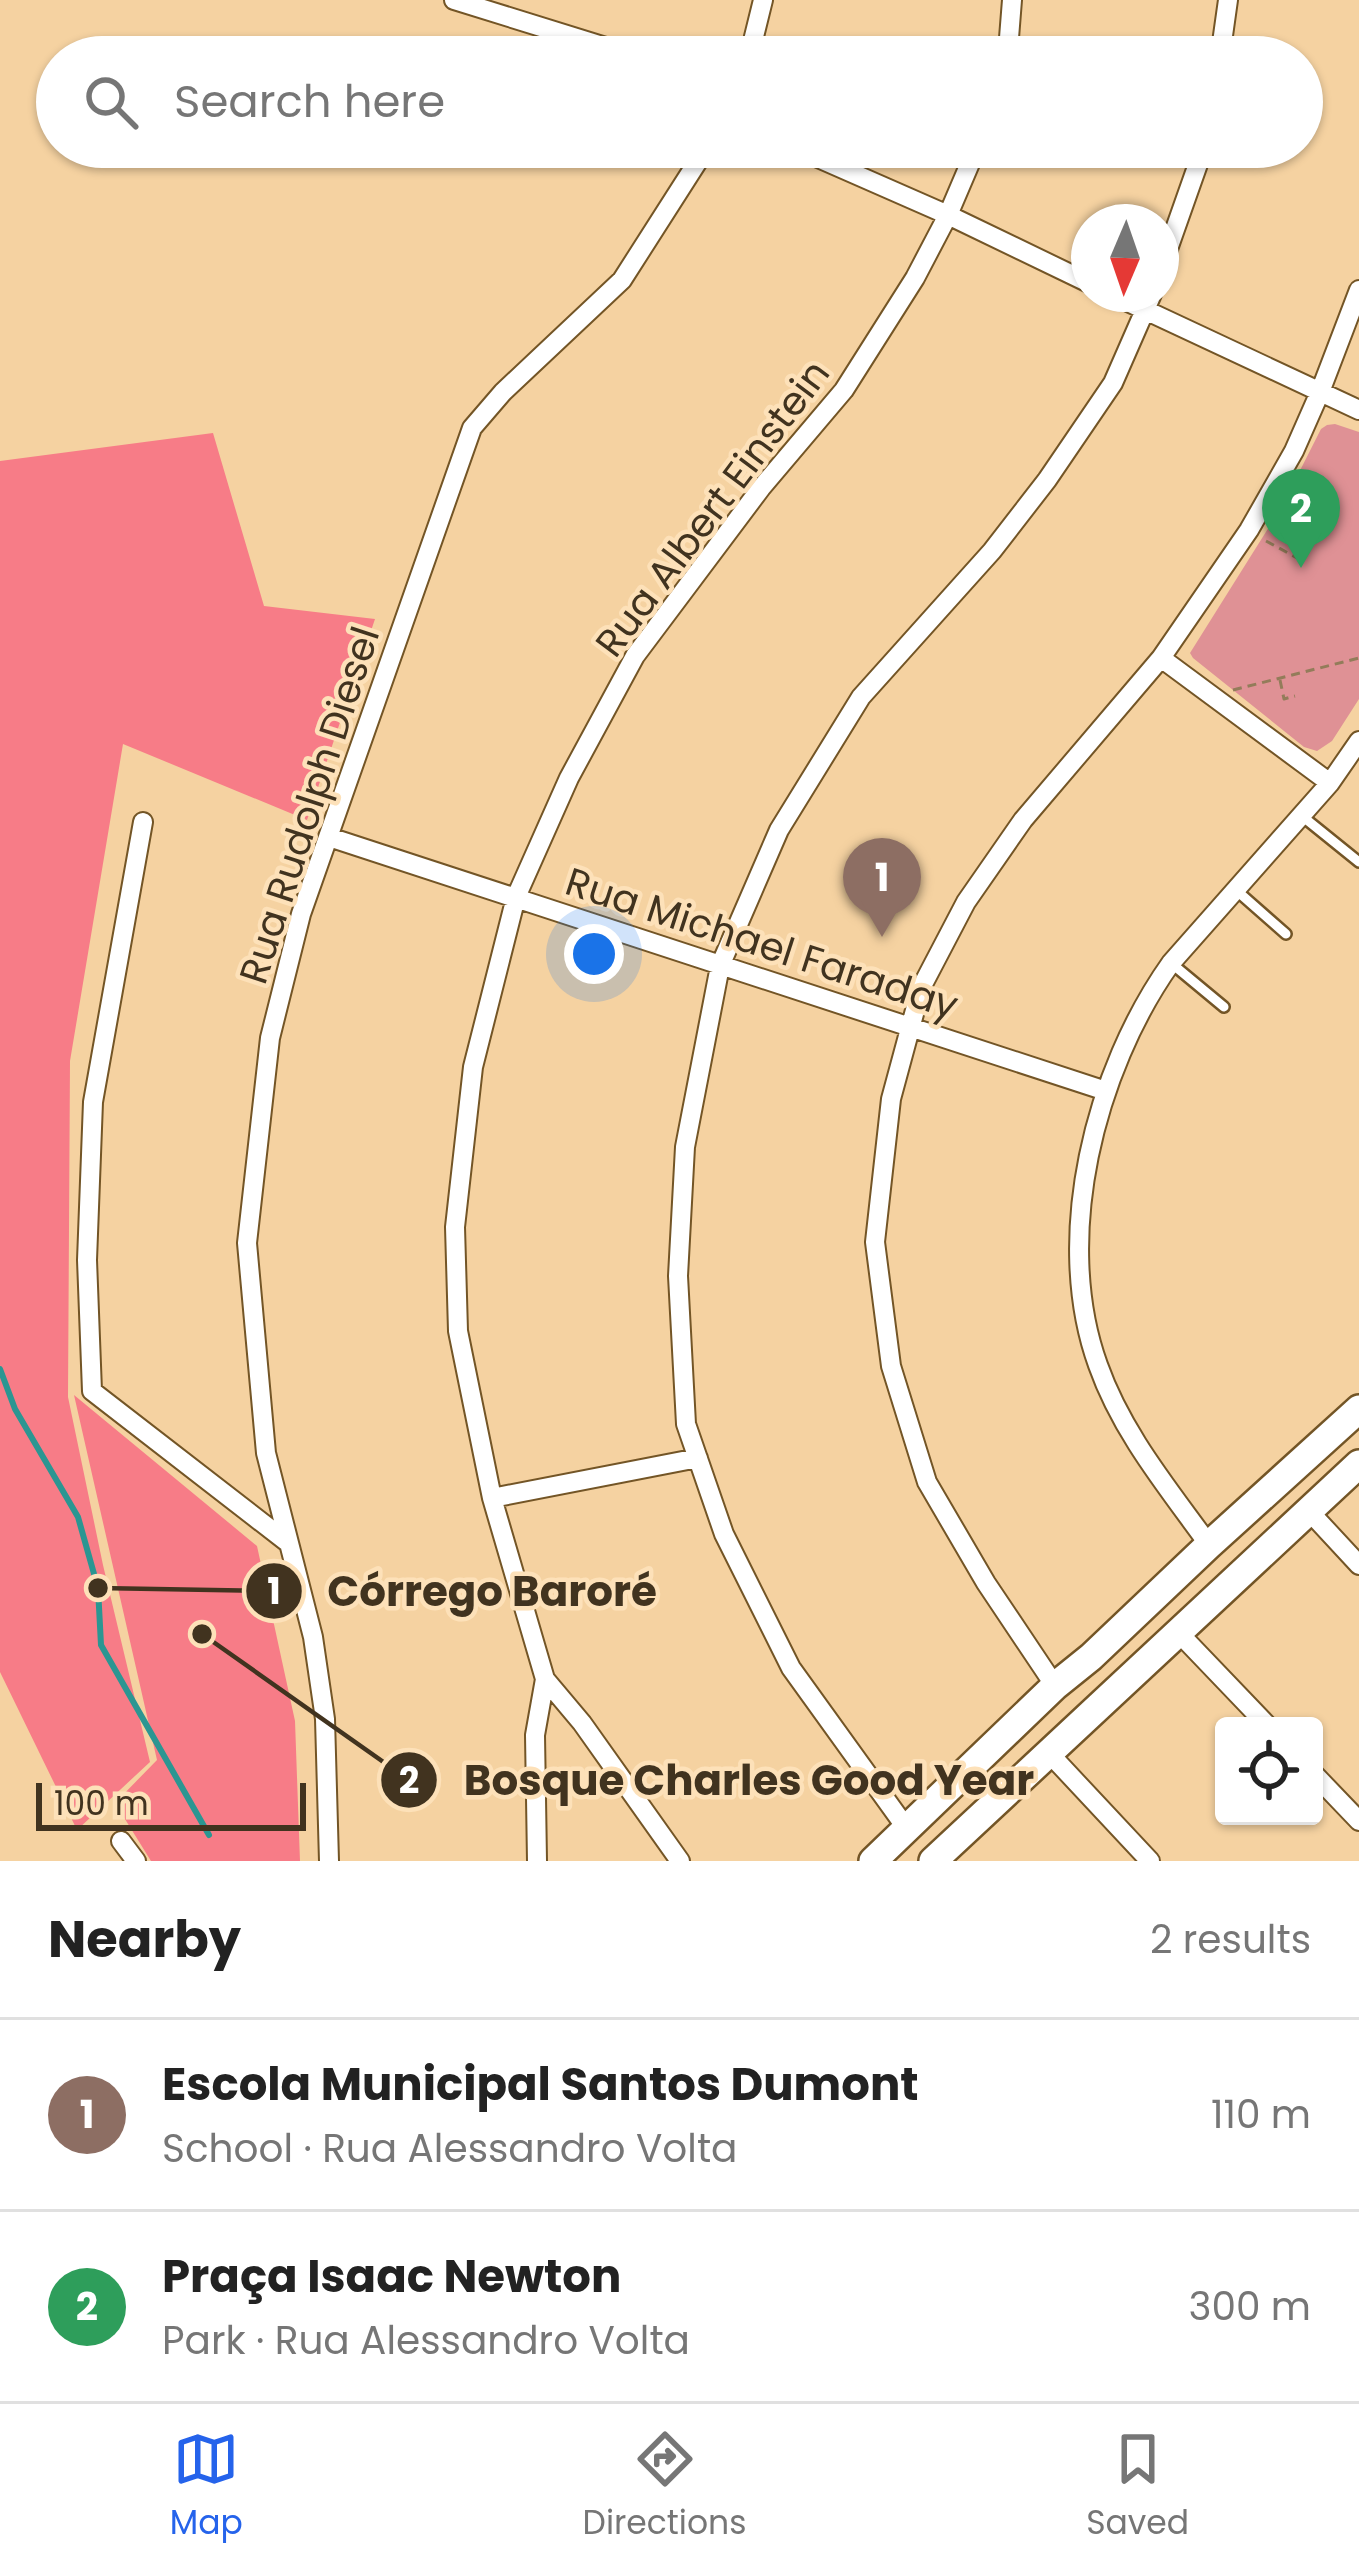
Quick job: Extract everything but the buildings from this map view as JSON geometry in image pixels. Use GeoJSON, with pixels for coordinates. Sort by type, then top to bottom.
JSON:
{"type":"FeatureCollection","features":[{"type":"Feature","properties":{"kind":"main road"},"geometry":{"type":"LineString","coordinates":[[873,1861],[1055,1686],[1356,1418]]}},
{"type":"Feature","properties":{"kind":"main road"},"geometry":{"type":"LineString","coordinates":[[933,1861],[1359,1464]]}},
{"type":"Feature","properties":{"kind":"main road"},"geometry":{"type":"LineString","coordinates":[[1091,1657],[1119,1688]]}},
{"type":"Feature","properties":{"kind":"street"},"geometry":{"type":"LineString","coordinates":[[454,0],[570,36]]}},
{"type":"Feature","properties":{"kind":"street"},"geometry":{"type":"LineString","coordinates":[[755,36],[764,0]]}},
{"type":"Feature","properties":{"kind":"street"},"geometry":{"type":"LineString","coordinates":[[1009,36],[1012,0]]}},
{"type":"Feature","properties":{"kind":"street"},"geometry":{"type":"LineString","coordinates":[[1223,36],[1228,0]]}},
{"type":"Feature","properties":{"kind":"street","name":"Rua Rudolph Diesel"},"geometry":{"type":"LineString","coordinates":[[329,1861],[325,1719],[313,1637],[266,1453],[247,1243],[270,1038],[301,914],[472,428],[503,392],[622,280],[694,168]]}},
{"type":"Feature","properties":{"kind":"street"},"geometry":{"type":"LineString","coordinates":[[841,168],[1071,274]]}},
{"type":"Feature","properties":{"kind":"street","name":"Rua Albert Einstein"},"geometry":{"type":"LineString","coordinates":[[680,1861],[545,1679],[492,1498],[458,1331],[455,1227],[473,1067],[516,897],[569,778],[635,656],[761,488],[844,390],[915,278],[968,168]]}},
{"type":"Feature","properties":{"kind":"street"},"geometry":{"type":"LineString","coordinates":[[1179,218],[1197,168]]}},
{"type":"Feature","properties":{"kind":"street"},"geometry":{"type":"LineString","coordinates":[[1055,1686],[986,1583],[927,1482],[891,1366],[875,1242],[890,1099],[921,988],[966,902],[1023,820],[1161,658],[1250,530],[1294,451],[1359,290]]}},
{"type":"Feature","properties":{"kind":"street"},"geometry":{"type":"LineString","coordinates":[[907,1829],[791,1668],[724,1534],[686,1424],[678,1276],[685,1147],[720,966],[779,830],[861,697],[992,551],[1047,480],[1113,383],[1145,312]]}},
{"type":"Feature","properties":{"kind":"street"},"geometry":{"type":"LineString","coordinates":[[1168,312],[1359,410]]}},
{"type":"Feature","properties":{"kind":"street"},"geometry":{"type":"LineString","coordinates":[[1161,658],[1330,783]]}},
{"type":"Feature","properties":{"kind":"street"},"geometry":{"type":"LineString","coordinates":[[1209,1545],[1134,1442],[1098,1365],[1083,1306],[1078,1216],[1084,1172],[1106,1091],[1146,1001],[1172,962],[1330,783],[1359,741]]}},
{"type":"Feature","properties":{"kind":"street"},"geometry":{"type":"LineString","coordinates":[[142,822],[93,1102],[87,1260],[92,1390],[287,1542]]}},
{"type":"Feature","properties":{"kind":"street","name":"Rua Michael Faraday"},"geometry":{"type":"LineString","coordinates":[[329,838],[1106,1091]]}},
{"type":"Feature","properties":{"kind":"street"},"geometry":{"type":"LineString","coordinates":[[492,1498],[698,1458]]}},
{"type":"Feature","properties":{"kind":"street"},"geometry":{"type":"LineString","coordinates":[[1309,1511],[1359,1564]]}},
{"type":"Feature","properties":{"kind":"street"},"geometry":{"type":"LineString","coordinates":[[1178,1632],[1259,1717]]}},
{"type":"Feature","properties":{"kind":"street"},"geometry":{"type":"LineString","coordinates":[[537,1861],[535,1735],[545,1679]]}},
{"type":"Feature","properties":{"kind":"street"},"geometry":{"type":"LineString","coordinates":[[1049,1753],[1150,1861]]}},
{"type":"Feature","properties":{"kind":"street"},"geometry":{"type":"LineString","coordinates":[[1323,1783],[1359,1821]]}},
{"type":"Feature","properties":{"kind":"street"},"geometry":{"type":"LineString","coordinates":[[121,1841],[136,1861]]}},
{"type":"Feature","properties":{"kind":"lane"},"geometry":{"type":"LineString","coordinates":[[1302,816],[1359,862]]}},
{"type":"Feature","properties":{"kind":"lane"},"geometry":{"type":"LineString","coordinates":[[1236,890],[1286,934]]}},
{"type":"Feature","properties":{"kind":"lane"},"geometry":{"type":"LineString","coordinates":[[1172,962],[1224,1007]]}},
{"type":"Feature","properties":{"kind":"path"},"geometry":{"type":"LineString","coordinates":[[1250,530],[1301,560]]}},
{"type":"Feature","properties":{"kind":"path"},"geometry":{"type":"LineString","coordinates":[[1222,702],[1229,691],[1359,658]]}},
{"type":"Feature","properties":{"kind":"path"},"geometry":{"type":"LineString","coordinates":[[1279,679],[1284,699],[1295,696]]}},
{"type":"Feature","properties":{"kind":"shaded area"},"geometry":{"type":"Polygon","coordinates":[[[1335,424],[1359,432],[1359,699],[1332,741],[1317,751],[1304,747],[1190,653],[1281,508],[1321,429],[1335,424]]]}},
{"type":"Feature","properties":{"kind":"shaded area"},"geometry":{"type":"Polygon","coordinates":[[[213,433],[264,606],[375,619],[307,820],[123,744],[70,1061],[68,1397],[150,1762],[77,1830],[0,1672],[0,461],[213,433]]]}},
{"type":"Feature","properties":{"kind":"shaded area"},"geometry":{"type":"Polygon","coordinates":[[[74,1395],[257,1546],[295,1721],[300,1861],[151,1861],[115,1803],[157,1760],[74,1395]]]}},
{"type":"Feature","properties":{"kind":"waterway"},"geometry":{"type":"LineString","coordinates":[[0,1369],[15,1409],[78,1517],[98,1588],[101,1645],[209,1835]]}},
{"type":"Feature","properties":{"kind":"place","name":"Praça Isaac Newton"},"geometry":{"type":"Point","coordinates":[1301,568]}},
{"type":"Feature","properties":{"kind":"place","name":"Escola Municipal Santos Dumont"},"geometry":{"type":"Point","coordinates":[882,937]}},
{"type":"Feature","properties":{"kind":"place","name":"Córrego Baroré"},"geometry":{"type":"Point","coordinates":[98,1588]}},
{"type":"Feature","properties":{"kind":"place","name":"Bosque Charles Good Year"},"geometry":{"type":"Point","coordinates":[202,1634]}}]}
